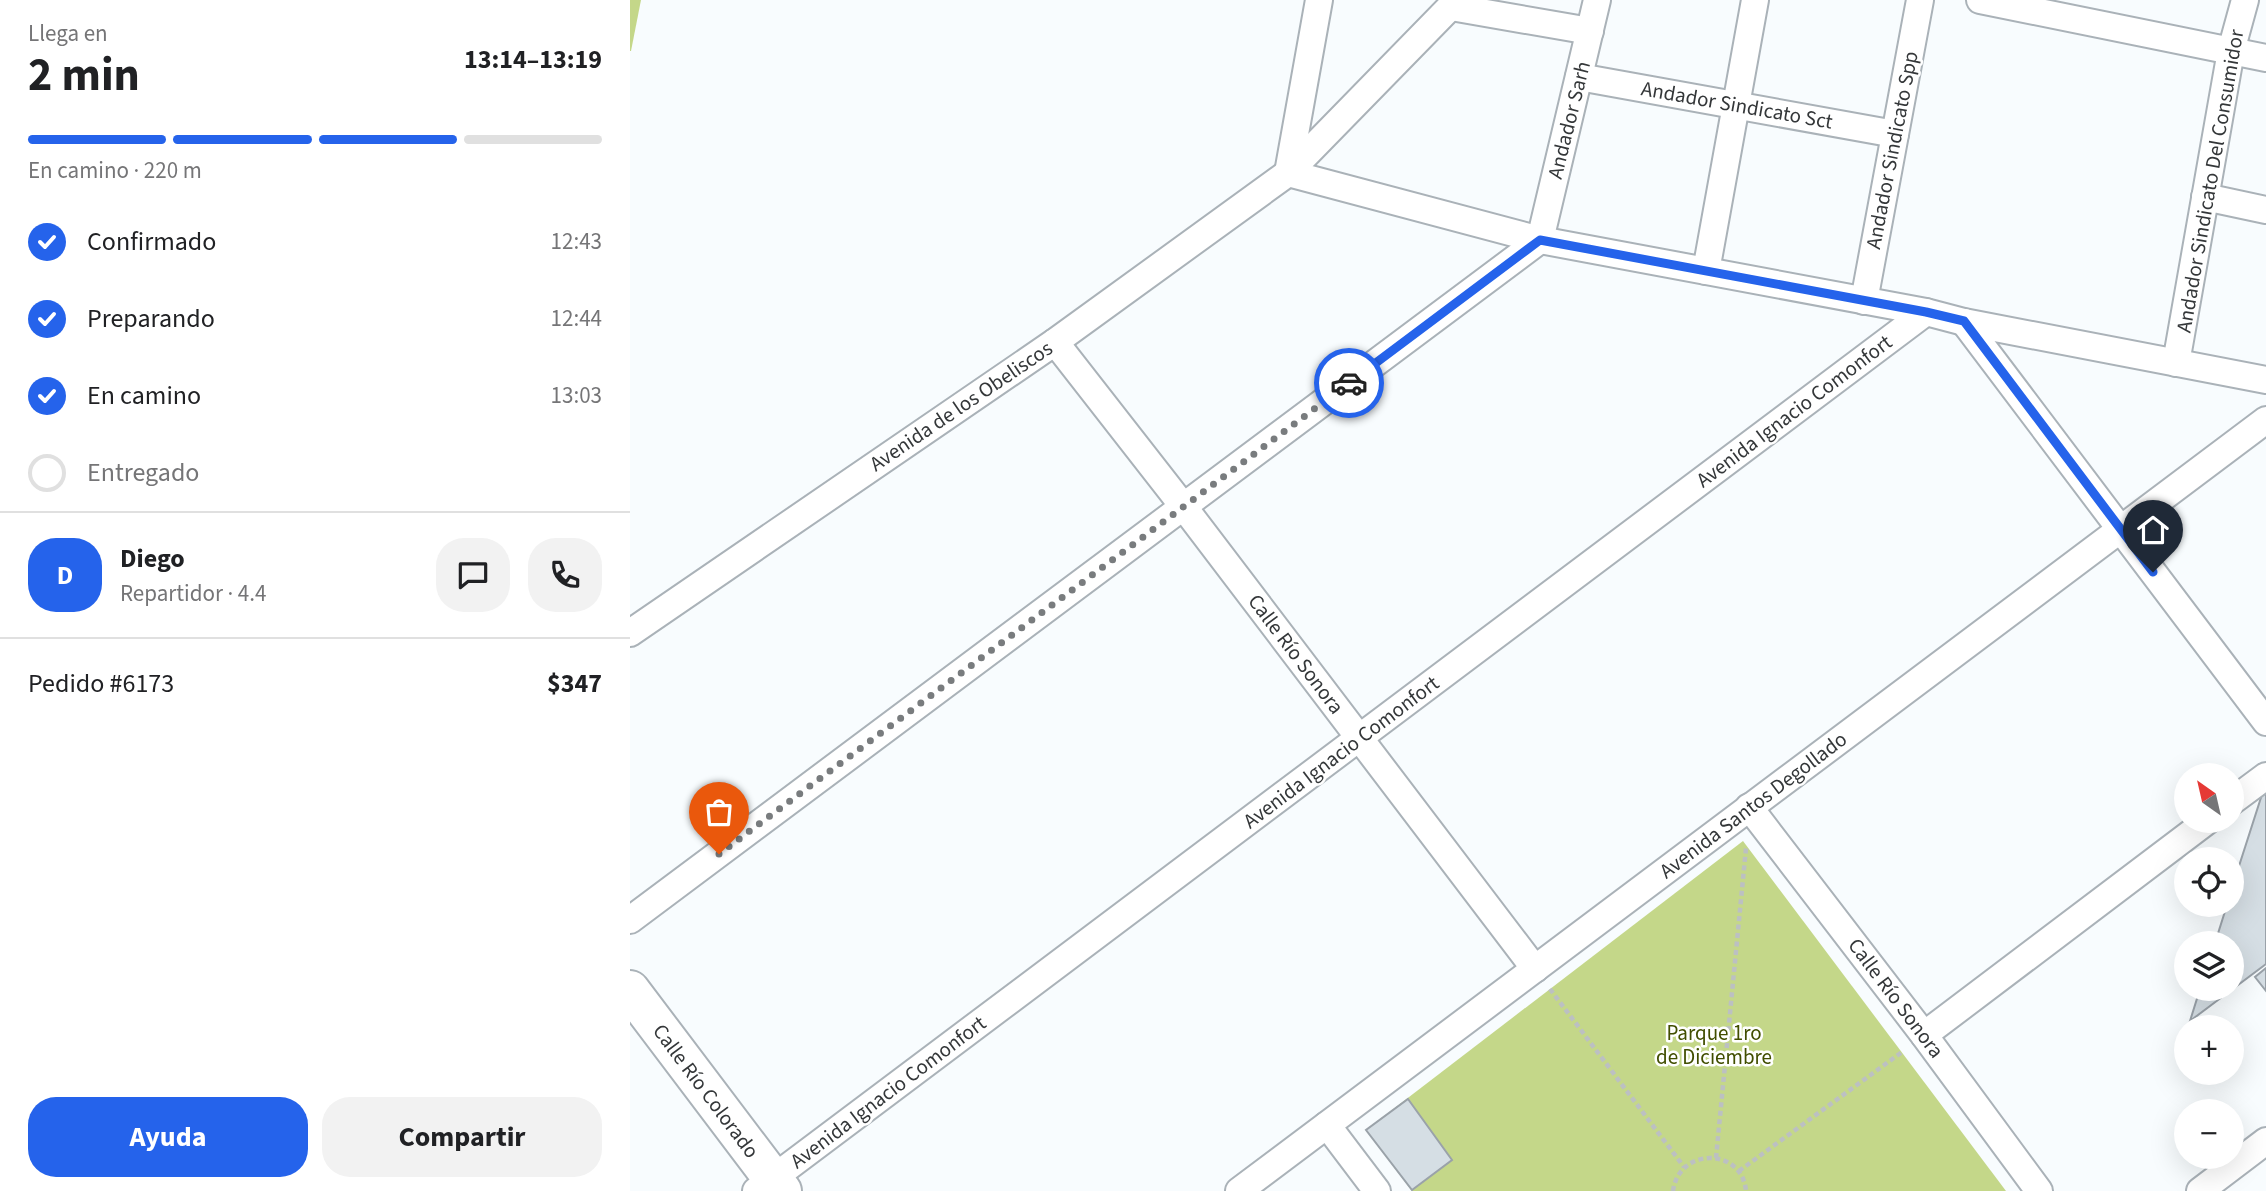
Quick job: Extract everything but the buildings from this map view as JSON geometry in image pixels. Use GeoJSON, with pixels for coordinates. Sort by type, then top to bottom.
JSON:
{"type":"FeatureCollection","features":[{"type":"Feature","properties":{"kind":"street"},"geometry":{"type":"LineString","coordinates":[[1319,0],[1288,173],[1540,240],[1926,312],[2266,380]]}},
{"type":"Feature","properties":{"kind":"street","name":"Andador Sarh"},"geometry":{"type":"LineString","coordinates":[[1540,240],[1597,0]]}},
{"type":"Feature","properties":{"kind":"street"},"geometry":{"type":"LineString","coordinates":[[1706,271],[1755,0]]}},
{"type":"Feature","properties":{"kind":"street","name":"Andador Sindicato Spp"},"geometry":{"type":"LineString","coordinates":[[1864,301],[1920,0]]}},
{"type":"Feature","properties":{"kind":"street"},"geometry":{"type":"LineString","coordinates":[[1980,0],[2037,6],[2266,58]]}},
{"type":"Feature","properties":{"kind":"street","name":"Andador Sindicato Del Consumidor"},"geometry":{"type":"LineString","coordinates":[[2176,363],[2231,51],[2245,0]]}},
{"type":"Feature","properties":{"kind":"street"},"geometry":{"type":"LineString","coordinates":[[1454,3],[1590,31]]}},
{"type":"Feature","properties":{"kind":"street","name":"Avenida de los Obeliscos"},"geometry":{"type":"LineString","coordinates":[[630,633],[1055,342],[1288,173],[1454,3]]}},
{"type":"Feature","properties":{"kind":"street","name":"Andador Sindicato Sct"},"geometry":{"type":"LineString","coordinates":[[1579,77],[1895,134]]}},
{"type":"Feature","properties":{"kind":"street"},"geometry":{"type":"LineString","coordinates":[[2205,197],[2266,210]]}},
{"type":"Feature","properties":{"kind":"street"},"geometry":{"type":"LineString","coordinates":[[630,920],[1540,240]]}},
{"type":"Feature","properties":{"kind":"street","name":"Avenida Ignacio Comonfort"},"geometry":{"type":"LineString","coordinates":[[770,1187],[1926,312]]}},
{"type":"Feature","properties":{"kind":"street"},"geometry":{"type":"LineString","coordinates":[[1964,321],[2266,722]]}},
{"type":"Feature","properties":{"kind":"street","name":"Calle Río Sonora"},"geometry":{"type":"LineString","coordinates":[[1055,342],[1535,969]]}},
{"type":"Feature","properties":{"kind":"street","name":"Avenida Santos Degollado"},"geometry":{"type":"LineString","coordinates":[[1239,1191],[2266,420]]}},
{"type":"Feature","properties":{"kind":"street"},"geometry":{"type":"LineString","coordinates":[[2244,792],[2266,776]]}},
{"type":"Feature","properties":{"kind":"street","name":"Calle Río Sonora"},"geometry":{"type":"LineString","coordinates":[[1749,807],[1924,1035],[2039,1191]]}},
{"type":"Feature","properties":{"kind":"street"},"geometry":{"type":"LineString","coordinates":[[1924,1035],[2191,833]]}},
{"type":"Feature","properties":{"kind":"street","name":"Calle Río Colorado"},"geometry":{"type":"LineString","coordinates":[[630,990],[770,1187]]}},
{"type":"Feature","properties":{"kind":"street"},"geometry":{"type":"LineString","coordinates":[[1327,1125],[1377,1191]]}},
{"type":"Feature","properties":{"kind":"street"},"geometry":{"type":"LineString","coordinates":[[2200,1191],[2266,1141]]}},
{"type":"Feature","properties":{"kind":"path"},"geometry":{"type":"LineString","coordinates":[[1716,1158],[1749,807]]}},
{"type":"Feature","properties":{"kind":"path"},"geometry":{"type":"LineString","coordinates":[[1535,969],[1684,1167]]}},
{"type":"Feature","properties":{"kind":"path"},"geometry":{"type":"LineString","coordinates":[[1739,1171],[1924,1035]]}},
{"type":"Feature","properties":{"kind":"path"},"geometry":{"type":"LineString","coordinates":[[1673,1191],[1674,1182],[1684,1167],[1699,1159],[1716,1158],[1739,1171],[1746,1191]]}},
{"type":"Feature","properties":{"kind":"green space"},"geometry":{"type":"Polygon","coordinates":[[[630,0],[641,0],[631,51],[630,51],[630,0]]]}},
{"type":"Feature","properties":{"kind":"green space","name":"Parque 1ro de Diciembre"},"geometry":{"type":"Polygon","coordinates":[[[1743,841],[2006,1191],[1412,1191],[1366,1130],[1743,841]]]}},
{"type":"Feature","properties":{"kind":"way so far"},"geometry":{"type":"LineString","coordinates":[[719,854],[1349,383]]}},
{"type":"Feature","properties":{"kind":"route"},"geometry":{"type":"LineString","coordinates":[[1349,383],[1540,240],[1926,312],[1964,321],[2153,572]]}}]}
